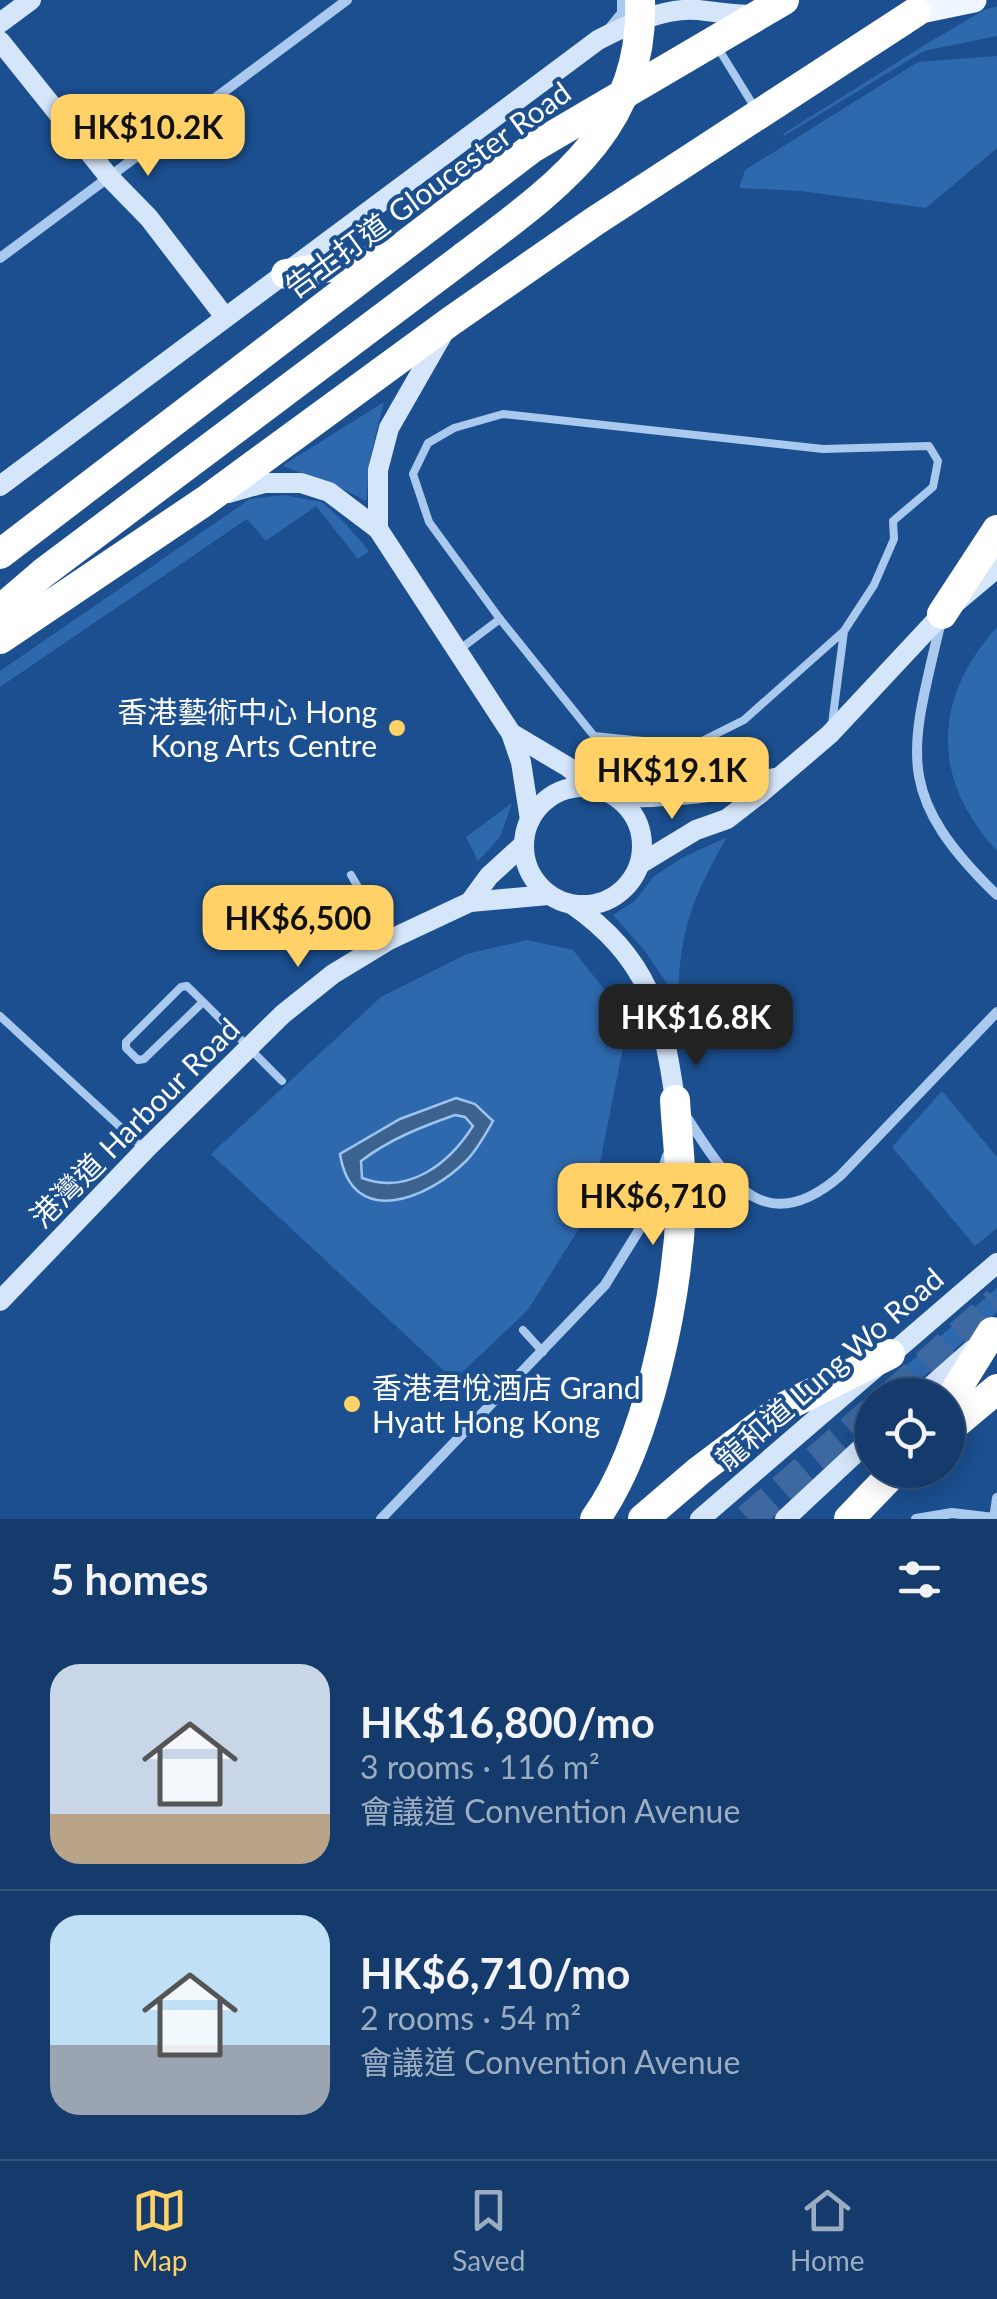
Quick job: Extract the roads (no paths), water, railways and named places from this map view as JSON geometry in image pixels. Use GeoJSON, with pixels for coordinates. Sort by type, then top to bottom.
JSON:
{"type":"FeatureCollection","features":[{"type":"Feature","properties":{"kind":"highway"},"geometry":{"type":"LineString","coordinates":[[0,610],[72,551],[555,186],[595,145],[620,107],[635,64],[640,0]]}},
{"type":"Feature","properties":{"kind":"highway"},"geometry":{"type":"LineString","coordinates":[[756,15],[784,0]]}},
{"type":"Feature","properties":{"kind":"highway"},"geometry":{"type":"LineString","coordinates":[[0,639],[205,501],[451,321],[796,88],[925,6]]}},
{"type":"Feature","properties":{"kind":"highway","name":"告士打道 Gloucester Road"},"geometry":{"type":"LineString","coordinates":[[0,554],[532,148],[715,44],[756,15]]}},
{"type":"Feature","properties":{"kind":"highway"},"geometry":{"type":"LineString","coordinates":[[286,274],[387,258]]}},
{"type":"Feature","properties":{"kind":"highway"},"geometry":{"type":"LineString","coordinates":[[942,614],[997,530]]}},
{"type":"Feature","properties":{"kind":"highway"},"geometry":{"type":"LineString","coordinates":[[596,1519],[614,1490],[635,1436],[668,1308],[681,1205],[675,1100]]}},
{"type":"Feature","properties":{"kind":"highway"},"geometry":{"type":"LineString","coordinates":[[964,1378],[995,1330]]}},
{"type":"Feature","properties":{"kind":"highway"},"geometry":{"type":"LineString","coordinates":[[643,1519],[784,1407],[890,1354]]}},
{"type":"Feature","properties":{"kind":"highway"},"geometry":{"type":"LineString","coordinates":[[965,1416],[997,1390]]}},
{"type":"Feature","properties":{"kind":"highway"},"geometry":{"type":"LineString","coordinates":[[849,1519],[879,1488]]}},
{"type":"Feature","properties":{"kind":"main road"},"geometry":{"type":"LineString","coordinates":[[0,24],[32,0]]}},
{"type":"Feature","properties":{"kind":"main road"},"geometry":{"type":"LineString","coordinates":[[925,6],[974,0]]}},
{"type":"Feature","properties":{"kind":"main road","name":"告士打道 Gloucester Road"},"geometry":{"type":"LineString","coordinates":[[0,486],[598,40],[628,25],[690,5],[722,15],[756,15]]}},
{"type":"Feature","properties":{"kind":"main road"},"geometry":{"type":"LineString","coordinates":[[0,42],[109,176],[149,218],[225,317]]}},
{"type":"Feature","properties":{"kind":"main road"},"geometry":{"type":"LineString","coordinates":[[378,529],[378,470],[389,428],[451,321]]}},
{"type":"Feature","properties":{"kind":"main road"},"geometry":{"type":"LineString","coordinates":[[205,501],[241,487],[301,483],[329,492],[378,529],[511,734],[530,820]]}},
{"type":"Feature","properties":{"kind":"main road"},"geometry":{"type":"LineString","coordinates":[[640,864],[696,830],[727,819],[780,776],[830,734],[942,614],[997,568]]}},
{"type":"Feature","properties":{"kind":"main road"},"geometry":{"type":"LineString","coordinates":[[511,734],[568,767],[594,788],[618,798],[639,826],[640,864],[630,883],[610,899],[584,907],[548,895],[529,872],[523,845],[530,820],[544,801],[568,788],[594,788]]}},
{"type":"Feature","properties":{"kind":"main road"},"geometry":{"type":"LineString","coordinates":[[618,798],[668,798],[780,776]]}},
{"type":"Feature","properties":{"kind":"main road","name":"港灣道 Harbour Road"},"geometry":{"type":"LineString","coordinates":[[470,902],[489,876],[523,845]]}},
{"type":"Feature","properties":{"kind":"main road","name":"港灣道 Harbour Road"},"geometry":{"type":"LineString","coordinates":[[0,1300],[283,1014],[333,974],[389,940],[470,902],[548,895]]}},
{"type":"Feature","properties":{"kind":"main road"},"geometry":{"type":"LineString","coordinates":[[573,905],[614,937],[648,985],[667,1044],[675,1100]]}},
{"type":"Feature","properties":{"kind":"main road","name":"龍和道 Lung Wo Road"},"geometry":{"type":"LineString","coordinates":[[700,1519],[997,1264]]}},
{"type":"Feature","properties":{"kind":"main road"},"geometry":{"type":"LineString","coordinates":[[940,1378],[995,1330]]}},
{"type":"Feature","properties":{"kind":"main road"},"geometry":{"type":"LineString","coordinates":[[784,1519],[855,1454]]}},
{"type":"Feature","properties":{"kind":"street"},"geometry":{"type":"LineString","coordinates":[[0,258],[347,0]]}},
{"type":"Feature","properties":{"kind":"street"},"geometry":{"type":"LineString","coordinates":[[598,40],[622,13],[622,0]]}},
{"type":"Feature","properties":{"kind":"street"},"geometry":{"type":"LineString","coordinates":[[942,614],[915,730],[918,775],[944,838],[997,895]]}},
{"type":"Feature","properties":{"kind":"street"},"geometry":{"type":"LineString","coordinates":[[675,1100],[738,1188],[758,1200],[799,1201],[826,1188],[848,1168],[997,1012]]}},
{"type":"Feature","properties":{"kind":"street"},"geometry":{"type":"LineString","coordinates":[[381,1519],[605,1284],[649,1214],[666,1158],[675,1100]]}},
{"type":"Feature","properties":{"kind":"street"},"geometry":{"type":"LineString","coordinates":[[916,1519],[952,1513],[994,1519],[997,1498]]}},
{"type":"Feature","properties":{"kind":"lane"},"geometry":{"type":"LineString","coordinates":[[690,5],[758,114]]}},
{"type":"Feature","properties":{"kind":"lane"},"geometry":{"type":"LineString","coordinates":[[503,414],[823,449],[929,446],[938,461],[933,487],[893,521],[894,540],[874,584],[844,631],[744,720],[692,746],[594,736],[500,619],[429,522],[413,474],[428,443],[454,428],[503,414]]}},
{"type":"Feature","properties":{"kind":"lane"},"geometry":{"type":"LineString","coordinates":[[456,652],[500,619]]}},
{"type":"Feature","properties":{"kind":"lane"},"geometry":{"type":"LineString","coordinates":[[830,734],[844,631]]}},
{"type":"Feature","properties":{"kind":"lane"},"geometry":{"type":"LineString","coordinates":[[352,875],[389,940]]}},
{"type":"Feature","properties":{"kind":"lane"},"geometry":{"type":"LineString","coordinates":[[203,1002],[144,1059],[138,1060],[126,1048],[126,1042],[186,986],[203,1002],[249,1051],[282,1081]]}},
{"type":"Feature","properties":{"kind":"lane"},"geometry":{"type":"LineString","coordinates":[[0,1016],[145,1150]]}},
{"type":"Feature","properties":{"kind":"lane"},"geometry":{"type":"LineString","coordinates":[[523,1330],[543,1352]]}},
{"type":"Feature","properties":{"kind":"tunnel"},"geometry":{"type":"LineString","coordinates":[[911,1378],[997,1302]]}},
{"type":"Feature","properties":{"kind":"tunnel"},"geometry":{"type":"LineString","coordinates":[[748,1519],[855,1427]]}},
{"type":"Feature","properties":{"kind":"place","name":"香港藝術中心 Hong Kong Arts Centre"},"geometry":{"type":"Point","coordinates":[397,728]}},
{"type":"Feature","properties":{"kind":"place","name":"香港君悅酒店 Grand Hyatt Hong Kong"},"geometry":{"type":"Point","coordinates":[352,1404]}}]}
